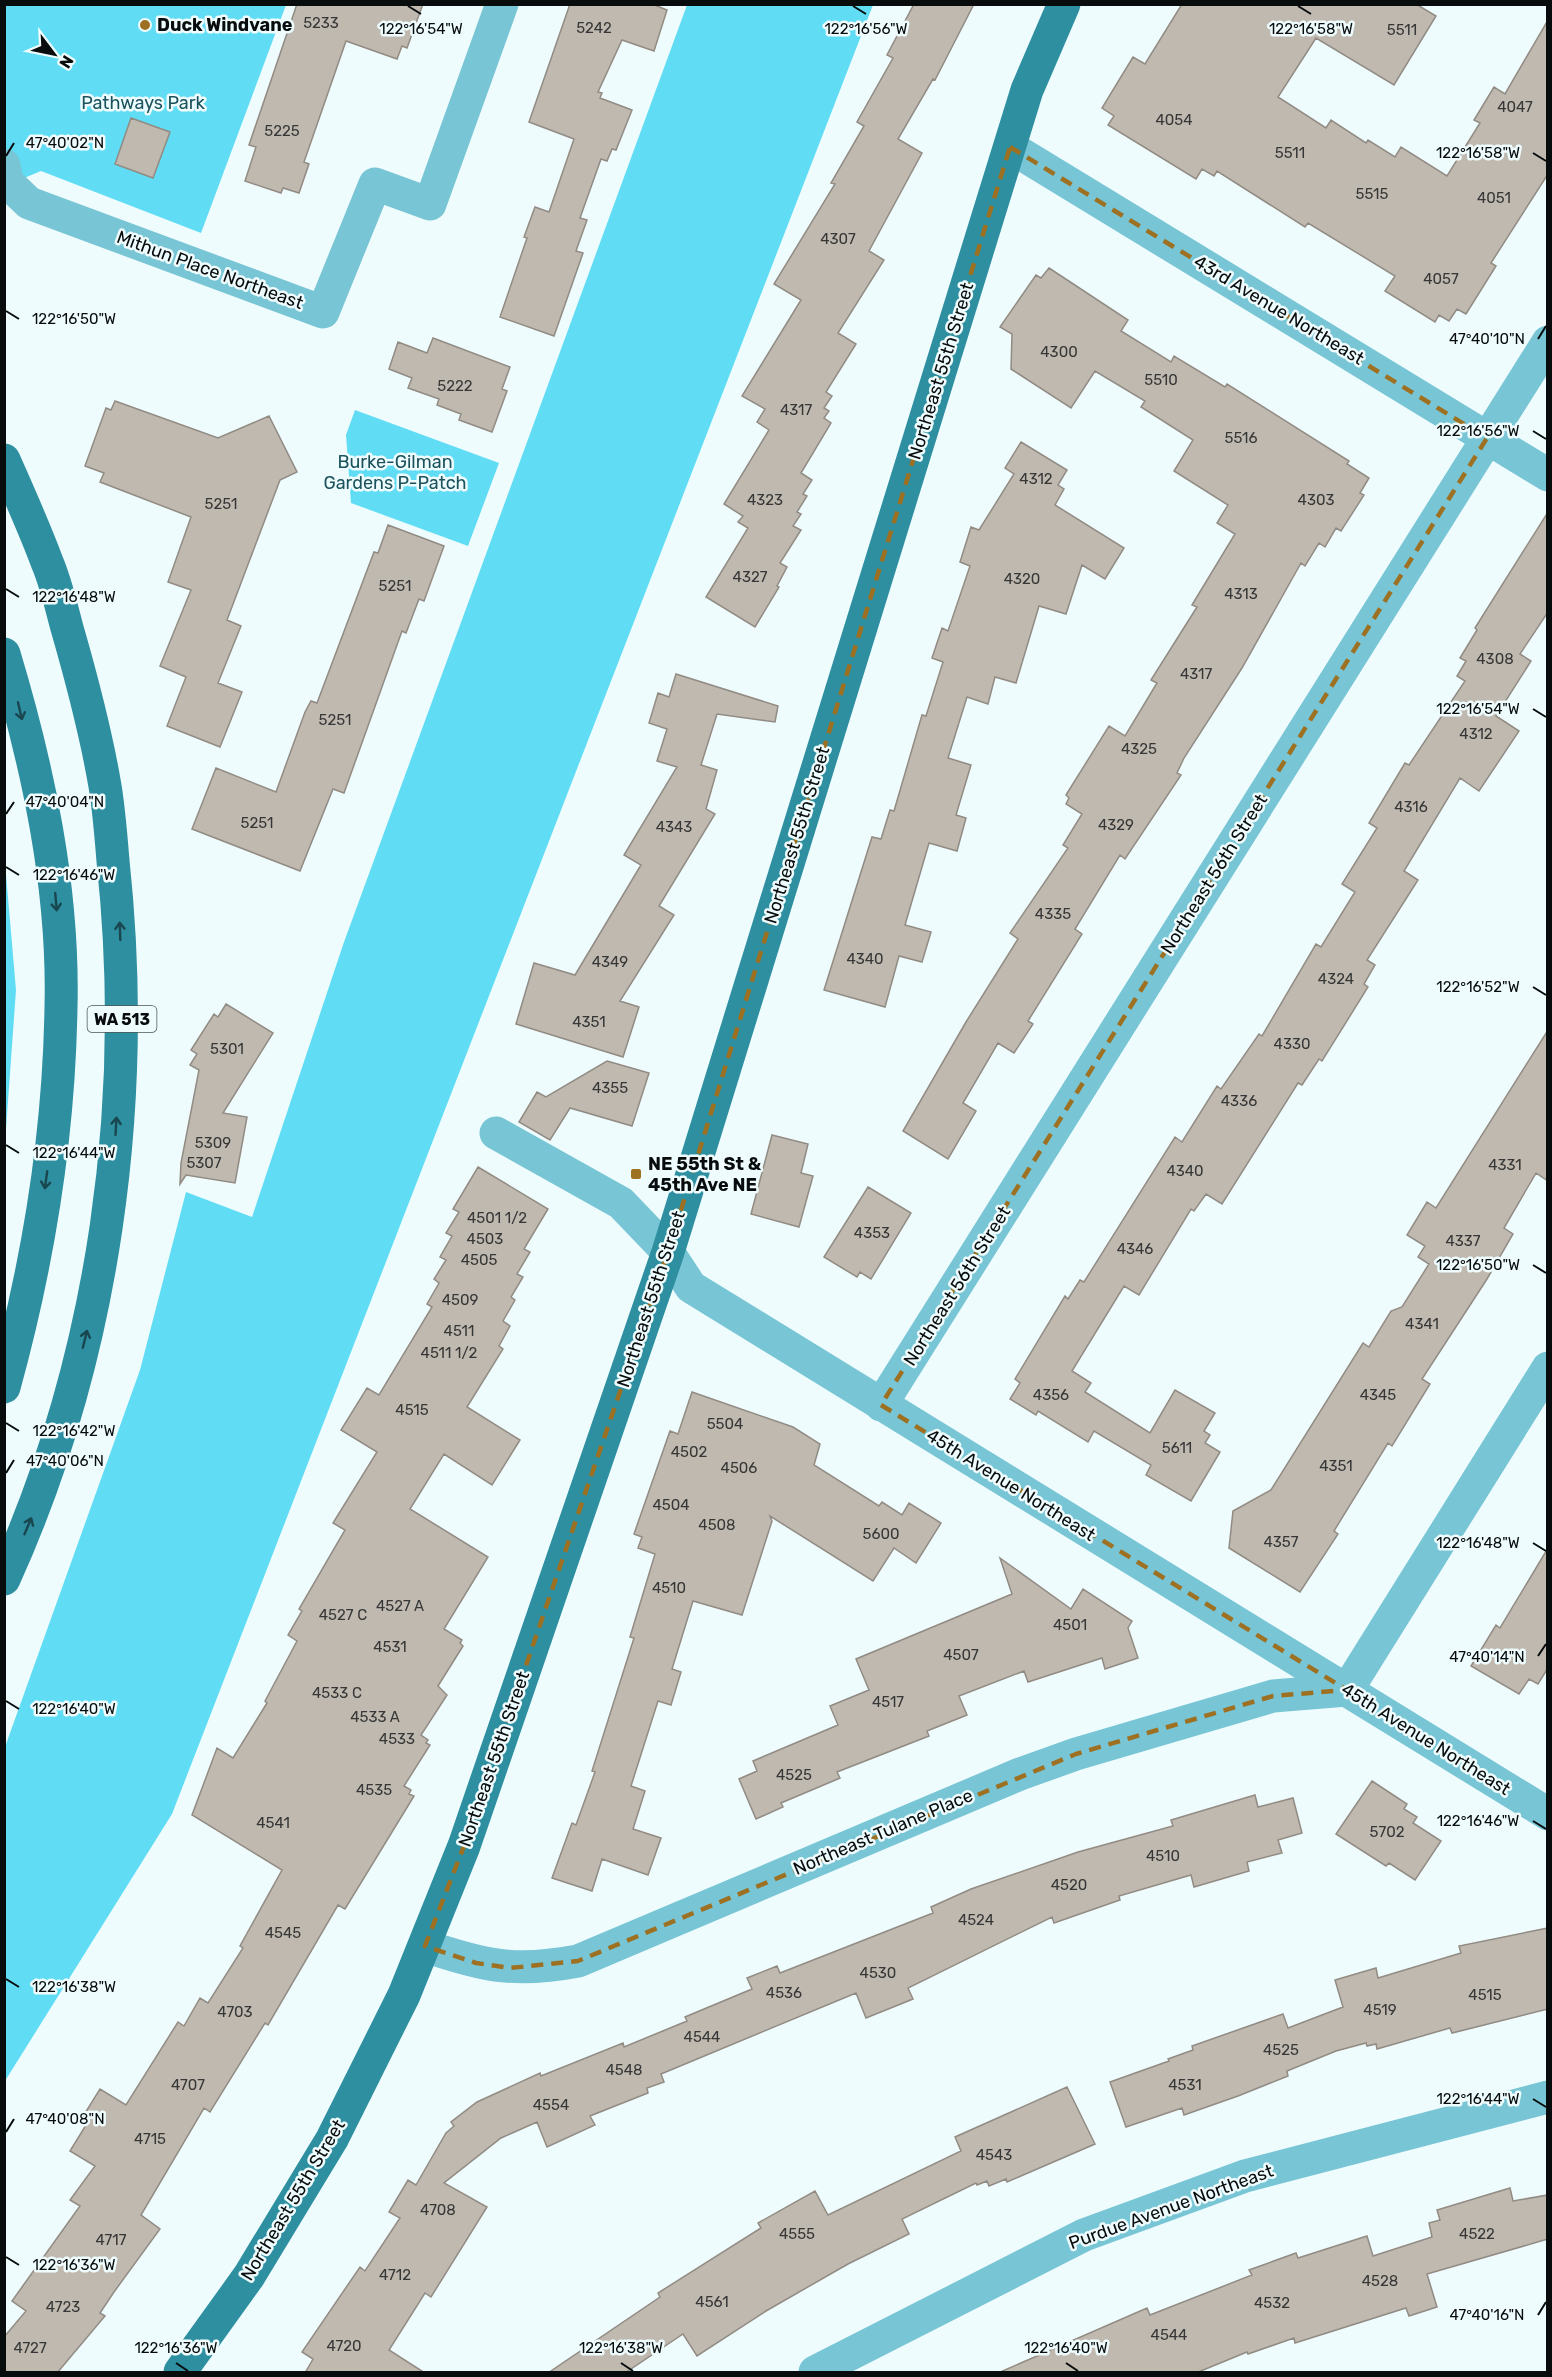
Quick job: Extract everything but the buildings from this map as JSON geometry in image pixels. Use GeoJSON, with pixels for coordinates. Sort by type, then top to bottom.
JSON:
{"type":"FeatureCollection","features":[{"type":"Feature","properties":{"kind":"main road","name":"Northeast 55th Street"},"geometry":{"type":"LineString","coordinates":[[180,2373],[249,2276],[332,2139],[369,2068],[425,1946],[468,1835],[668,1252],[1027,90],[1064,4]]}},
{"type":"Feature","properties":{"kind":"main road","name":"WA 513"},"geometry":{"type":"LineString","coordinates":[[4,460],[48,564],[80,673],[105,786],[119,918],[123,1013],[115,1146],[98,1286],[68,1408],[31,1521],[4,1579]]}},
{"type":"Feature","properties":{"kind":"main road","name":"WA 513"},"geometry":{"type":"LineString","coordinates":[[4,654],[39,792],[56,899],[62,1006],[52,1137],[33,1272],[4,1387]]}},
{"type":"Feature","properties":{"kind":"street","name":"Mithun Place Northeast"},"geometry":{"type":"LineString","coordinates":[[4,165],[7,182],[29,203],[322,312],[375,184],[430,204],[502,4]]}},
{"type":"Feature","properties":{"kind":"street","name":"43rd Avenue Northeast"},"geometry":{"type":"LineString","coordinates":[[1010,147],[1548,475]]}},
{"type":"Feature","properties":{"kind":"street","name":"Northeast 56th Street"},"geometry":{"type":"LineString","coordinates":[[881,1405],[1548,342]]}},
{"type":"Feature","properties":{"kind":"street","name":"45th Avenue Northeast"},"geometry":{"type":"LineString","coordinates":[[496,1133],[621,1203],[668,1252],[691,1287],[1548,1815]]}},
{"type":"Feature","properties":{"kind":"street"},"geometry":{"type":"LineString","coordinates":[[1347,1690],[1548,1368]]}},
{"type":"Feature","properties":{"kind":"street","name":"Northeast Tulane Place"},"geometry":{"type":"LineString","coordinates":[[425,1946],[476,1963],[510,1968],[545,1967],[578,1961],[1020,1774],[1076,1754],[1273,1696],[1347,1690]]}},
{"type":"Feature","properties":{"kind":"street","name":"Purdue Avenue Northeast"},"geometry":{"type":"LineString","coordinates":[[815,2373],[1084,2235],[1245,2176],[1548,2097]]}},
{"type":"Feature","properties":{"kind":"highlighted area"},"geometry":{"type":"Polygon","coordinates":[[[1010,147],[1487,438],[881,1405],[1347,1690],[1273,1696],[1076,1754],[578,1961],[510,1968],[476,1963],[425,1946],[464,1846],[668,1252],[1010,147]]]}},
{"type":"Feature","properties":{"kind":"green space","name":"Pathways Park"},"geometry":{"type":"Polygon","coordinates":[[[5,5],[286,5],[201,233],[41,171],[5,186],[5,5]]]}},
{"type":"Feature","properties":{"kind":"green space"},"geometry":{"type":"Polygon","coordinates":[[[687,5],[873,5],[172,1814],[5,2081],[5,1747],[140,1370],[186,1192],[252,1217],[344,942],[687,5]]]}},
{"type":"Feature","properties":{"kind":"green space","name":"Burke-Gilman Gardens P-Patch"},"geometry":{"type":"Polygon","coordinates":[[[355,410],[499,463],[468,546],[351,503],[346,435],[355,410]]]}},
{"type":"Feature","properties":{"kind":"green space"},"geometry":{"type":"Polygon","coordinates":[[[5,863],[16,990],[4,1143],[5,863]]]}},
{"type":"Feature","properties":{"kind":"place","name":"Duck Windvane"},"geometry":{"type":"Point","coordinates":[145,25]}},
{"type":"Feature","properties":{"kind":"place","name":"NE 55th St & 45th Ave NE"},"geometry":{"type":"Point","coordinates":[636,1174]}}]}
